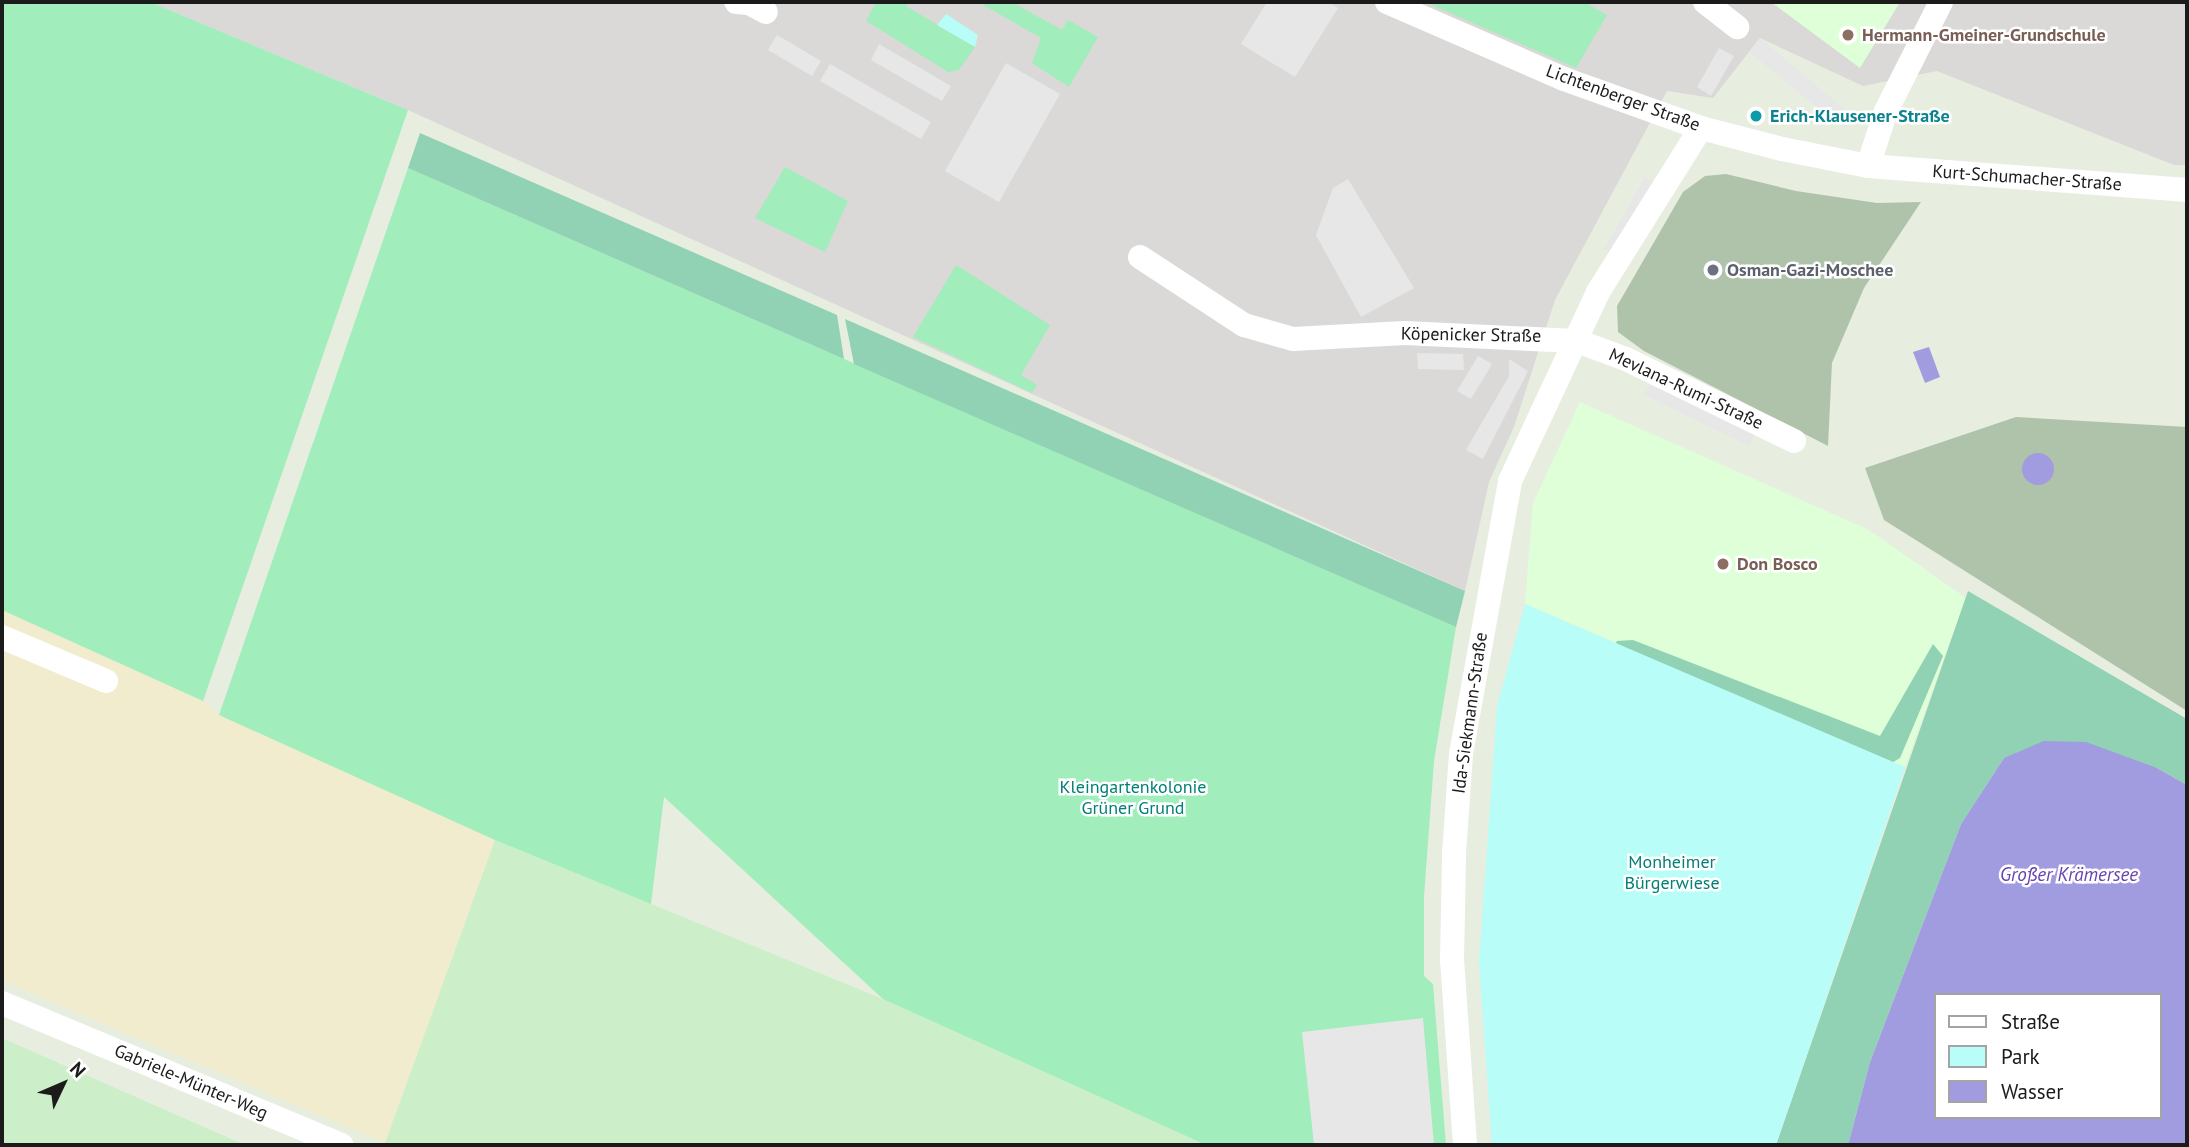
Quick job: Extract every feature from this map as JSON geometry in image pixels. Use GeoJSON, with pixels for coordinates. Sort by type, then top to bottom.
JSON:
{"type":"FeatureCollection","features":[{"type":"Feature","properties":{"kind":"street"},"geometry":{"type":"LineString","coordinates":[[736,2],[766,12]]}},
{"type":"Feature","properties":{"kind":"street","name":"Lichtenberger Straße"},"geometry":{"type":"LineString","coordinates":[[1387,2],[1564,79],[1702,128],[1868,166]]}},
{"type":"Feature","properties":{"kind":"street"},"geometry":{"type":"LineString","coordinates":[[1705,2],[1737,27]]}},
{"type":"Feature","properties":{"kind":"street"},"geometry":{"type":"LineString","coordinates":[[1868,166],[1886,111],[1941,2]]}},
{"type":"Feature","properties":{"kind":"street"},"geometry":{"type":"LineString","coordinates":[[1577,341],[1598,292],[1702,128]]}},
{"type":"Feature","properties":{"kind":"street","name":"Kurt-Schumacher-Straße"},"geometry":{"type":"LineString","coordinates":[[1868,166],[2187,190]]}},
{"type":"Feature","properties":{"kind":"street","name":"Köpenicker Straße"},"geometry":{"type":"LineString","coordinates":[[1140,257],[1244,326],[1293,339],[1405,333],[1577,341]]}},
{"type":"Feature","properties":{"kind":"street","name":"Mevlana-Rumi-Straße"},"geometry":{"type":"LineString","coordinates":[[1577,341],[1626,359],[1794,441]]}},
{"type":"Feature","properties":{"kind":"street","name":"Ida-Siekmann-Straße"},"geometry":{"type":"LineString","coordinates":[[1465,1145],[1452,961],[1461,754],[1510,481],[1577,341]]}},
{"type":"Feature","properties":{"kind":"street"},"geometry":{"type":"LineString","coordinates":[[2,637],[106,681]]}},
{"type":"Feature","properties":{"kind":"street","name":"Gabriele-Münter-Weg"},"geometry":{"type":"LineString","coordinates":[[2,1003],[342,1145]]}},
{"type":"Feature","properties":{"kind":"shaded area"},"geometry":{"type":"Polygon","coordinates":[[[150,2],[2187,2],[2187,165],[2174,165],[1937,71],[1863,86],[1760,38],[1713,98],[1667,91],[1555,300],[1514,427],[1489,482],[1465,591],[408,110],[150,2]]]}},
{"type":"Feature","properties":{"kind":"shaded area"},"geometry":{"type":"Polygon","coordinates":[[[1267,2],[1328,2],[1338,8],[1295,77],[1241,44],[1267,2]]]}},
{"type":"Feature","properties":{"kind":"shaded area","name":"Hermann-Gmeiner-Grundschule"},"geometry":{"type":"Polygon","coordinates":[[[1771,2],[1900,2],[1860,68],[1771,2]]]}},
{"type":"Feature","properties":{"kind":"shaded area"},"geometry":{"type":"Polygon","coordinates":[[[777,35],[821,61],[812,76],[768,50],[777,35]]]}},
{"type":"Feature","properties":{"kind":"shaded area"},"geometry":{"type":"Polygon","coordinates":[[[1760,38],[1860,122],[1843,128],[1749,52],[1760,38]]]}},
{"type":"Feature","properties":{"kind":"shaded area"},"geometry":{"type":"Polygon","coordinates":[[[879,44],[951,86],[942,101],[871,60],[879,44]]]}},
{"type":"Feature","properties":{"kind":"shaded area"},"geometry":{"type":"Polygon","coordinates":[[[1719,48],[1734,56],[1711,96],[1697,87],[1719,48]]]}},
{"type":"Feature","properties":{"kind":"shaded area"},"geometry":{"type":"Polygon","coordinates":[[[1006,63],[1060,94],[999,202],[945,171],[1006,63]]]}},
{"type":"Feature","properties":{"kind":"shaded area"},"geometry":{"type":"Polygon","coordinates":[[[830,64],[931,122],[921,139],[820,81],[830,64]]]}},
{"type":"Feature","properties":{"kind":"shaded area"},"geometry":{"type":"Polygon","coordinates":[[[420,133],[837,315],[844,359],[408,168],[420,133]]]}},
{"type":"Feature","properties":{"kind":"shaded area"},"geometry":{"type":"Polygon","coordinates":[[[1726,174],[1796,191],[1877,203],[1921,202],[1864,288],[1832,363],[1828,446],[1644,351],[1618,332],[1617,306],[1683,192],[1705,176],[1726,174]]]}},
{"type":"Feature","properties":{"kind":"shaded area"},"geometry":{"type":"Polygon","coordinates":[[[1645,177],[1653,182],[1611,253],[1604,249],[1645,177]]]}},
{"type":"Feature","properties":{"kind":"shaded area"},"geometry":{"type":"Polygon","coordinates":[[[1348,179],[1414,288],[1361,317],[1316,235],[1333,188],[1348,179]]]}},
{"type":"Feature","properties":{"kind":"shaded area"},"geometry":{"type":"Polygon","coordinates":[[[845,319],[1465,591],[1456,627],[854,364],[845,319]]]}},
{"type":"Feature","properties":{"kind":"shaded area"},"geometry":{"type":"Polygon","coordinates":[[[1417,353],[1463,354],[1464,370],[1418,369],[1417,353]]]}},
{"type":"Feature","properties":{"kind":"shaded area"},"geometry":{"type":"Polygon","coordinates":[[[1478,356],[1492,364],[1471,399],[1457,391],[1478,356]]]}},
{"type":"Feature","properties":{"kind":"shaded area"},"geometry":{"type":"Polygon","coordinates":[[[1509,359],[1528,371],[1483,459],[1466,450],[1509,376],[1509,359]]]}},
{"type":"Feature","properties":{"kind":"shaded area"},"geometry":{"type":"Polygon","coordinates":[[[1651,381],[1756,432],[1749,446],[1644,395],[1651,381]]]}},
{"type":"Feature","properties":{"kind":"shaded area","name":"Don Bosco"},"geometry":{"type":"Polygon","coordinates":[[[1580,402],[1869,530],[1966,598],[1905,767],[1525,604],[1533,503],[1580,402]]]}},
{"type":"Feature","properties":{"kind":"shaded area"},"geometry":{"type":"Polygon","coordinates":[[[2016,417],[2187,427],[2187,711],[1884,520],[1865,468],[2016,417]]]}},
{"type":"Feature","properties":{"kind":"shaded area"},"geometry":{"type":"Polygon","coordinates":[[[1968,591],[2187,719],[2187,785],[2157,768],[2004,758],[1961,824],[1870,1062],[1848,1145],[1776,1145],[1968,591]]]}},
{"type":"Feature","properties":{"kind":"shaded area"},"geometry":{"type":"Polygon","coordinates":[[[2,610],[203,701],[219,715],[495,840],[385,1143],[2,981],[2,610]]]}},
{"type":"Feature","properties":{"kind":"shaded area"},"geometry":{"type":"Polygon","coordinates":[[[1633,640],[1880,736],[1933,644],[1943,656],[1900,758],[1878,771],[1611,652],[1617,641],[1633,640]]]}},
{"type":"Feature","properties":{"kind":"shaded area"},"geometry":{"type":"Polygon","coordinates":[[[495,840],[883,999],[1206,1145],[385,1143],[495,840]]]}},
{"type":"Feature","properties":{"kind":"shaded area"},"geometry":{"type":"Polygon","coordinates":[[[1423,1018],[1434,1145],[1314,1145],[1302,1032],[1423,1018]]]}},
{"type":"Feature","properties":{"kind":"shaded area"},"geometry":{"type":"Polygon","coordinates":[[[2,1038],[245,1145],[2,1145],[2,1038]]]}},
{"type":"Feature","properties":{"kind":"green space"},"geometry":{"type":"Polygon","coordinates":[[[2,2],[150,2],[408,110],[203,701],[2,610],[2,2]]]}},
{"type":"Feature","properties":{"kind":"green space"},"geometry":{"type":"Polygon","coordinates":[[[876,2],[908,2],[906,6],[975,47],[959,70],[948,72],[866,21],[876,2]]]}},
{"type":"Feature","properties":{"kind":"green space"},"geometry":{"type":"Polygon","coordinates":[[[978,2],[1012,2],[1062,30],[1068,20],[1098,37],[1069,87],[1032,63],[1041,38],[978,2]]]}},
{"type":"Feature","properties":{"kind":"green space"},"geometry":{"type":"Polygon","coordinates":[[[1425,2],[1584,2],[1607,15],[1576,68],[1425,2]]]}},
{"type":"Feature","properties":{"kind":"green space"},"geometry":{"type":"Polygon","coordinates":[[[946,14],[978,35],[975,47],[937,25],[946,14]]]}},
{"type":"Feature","properties":{"kind":"green space"},"geometry":{"type":"Polygon","coordinates":[[[785,167],[848,201],[825,252],[755,218],[785,167]]]}},
{"type":"Feature","properties":{"kind":"green space","name":"Kleingartenkolonie Grüner Grund"},"geometry":{"type":"Polygon","coordinates":[[[408,168],[1456,627],[1434,761],[1424,897],[1424,976],[1433,984],[1446,1145],[1206,1145],[883,999],[664,797],[651,904],[495,840],[219,715],[408,168]]]}},
{"type":"Feature","properties":{"kind":"green space"},"geometry":{"type":"Polygon","coordinates":[[[956,265],[1050,325],[1021,375],[1037,385],[1032,393],[913,337],[956,265]]]}},
{"type":"Feature","properties":{"kind":"green space","name":"Monheimer Bürgerwiese"},"geometry":{"type":"Polygon","coordinates":[[[1525,604],[1905,767],[1776,1145],[1492,1145],[1479,962],[1497,706],[1525,604]]]}},
{"type":"Feature","properties":{"kind":"water"},"geometry":{"type":"Polygon","coordinates":[[[1929,347],[1940,377],[1925,383],[1913,352],[1929,347]]]}},
{"type":"Feature","properties":{"kind":"water"},"geometry":{"type":"Polygon","coordinates":[[[2038,453],[2049,458],[2054,469],[2049,480],[2038,485],[2027,480],[2022,469],[2027,458],[2038,453]]]}},
{"type":"Feature","properties":{"kind":"water","name":"Großer Krämersee"},"geometry":{"type":"Polygon","coordinates":[[[2044,741],[2086,742],[2157,768],[2187,785],[2187,1145],[1848,1145],[1870,1062],[1961,824],[2004,758],[2044,741]]]}},
{"type":"Feature","properties":{"kind":"place","name":"Hermann-Gmeiner-Grundschule"},"geometry":{"type":"Point","coordinates":[1848,35]}},
{"type":"Feature","properties":{"kind":"place","name":"Erich-Klausener-Straße"},"geometry":{"type":"Point","coordinates":[1756,116]}},
{"type":"Feature","properties":{"kind":"place","name":"Osman-Gazi-Moschee"},"geometry":{"type":"Point","coordinates":[1713,270]}},
{"type":"Feature","properties":{"kind":"place","name":"Don Bosco"},"geometry":{"type":"Point","coordinates":[1723,564]}}]}
